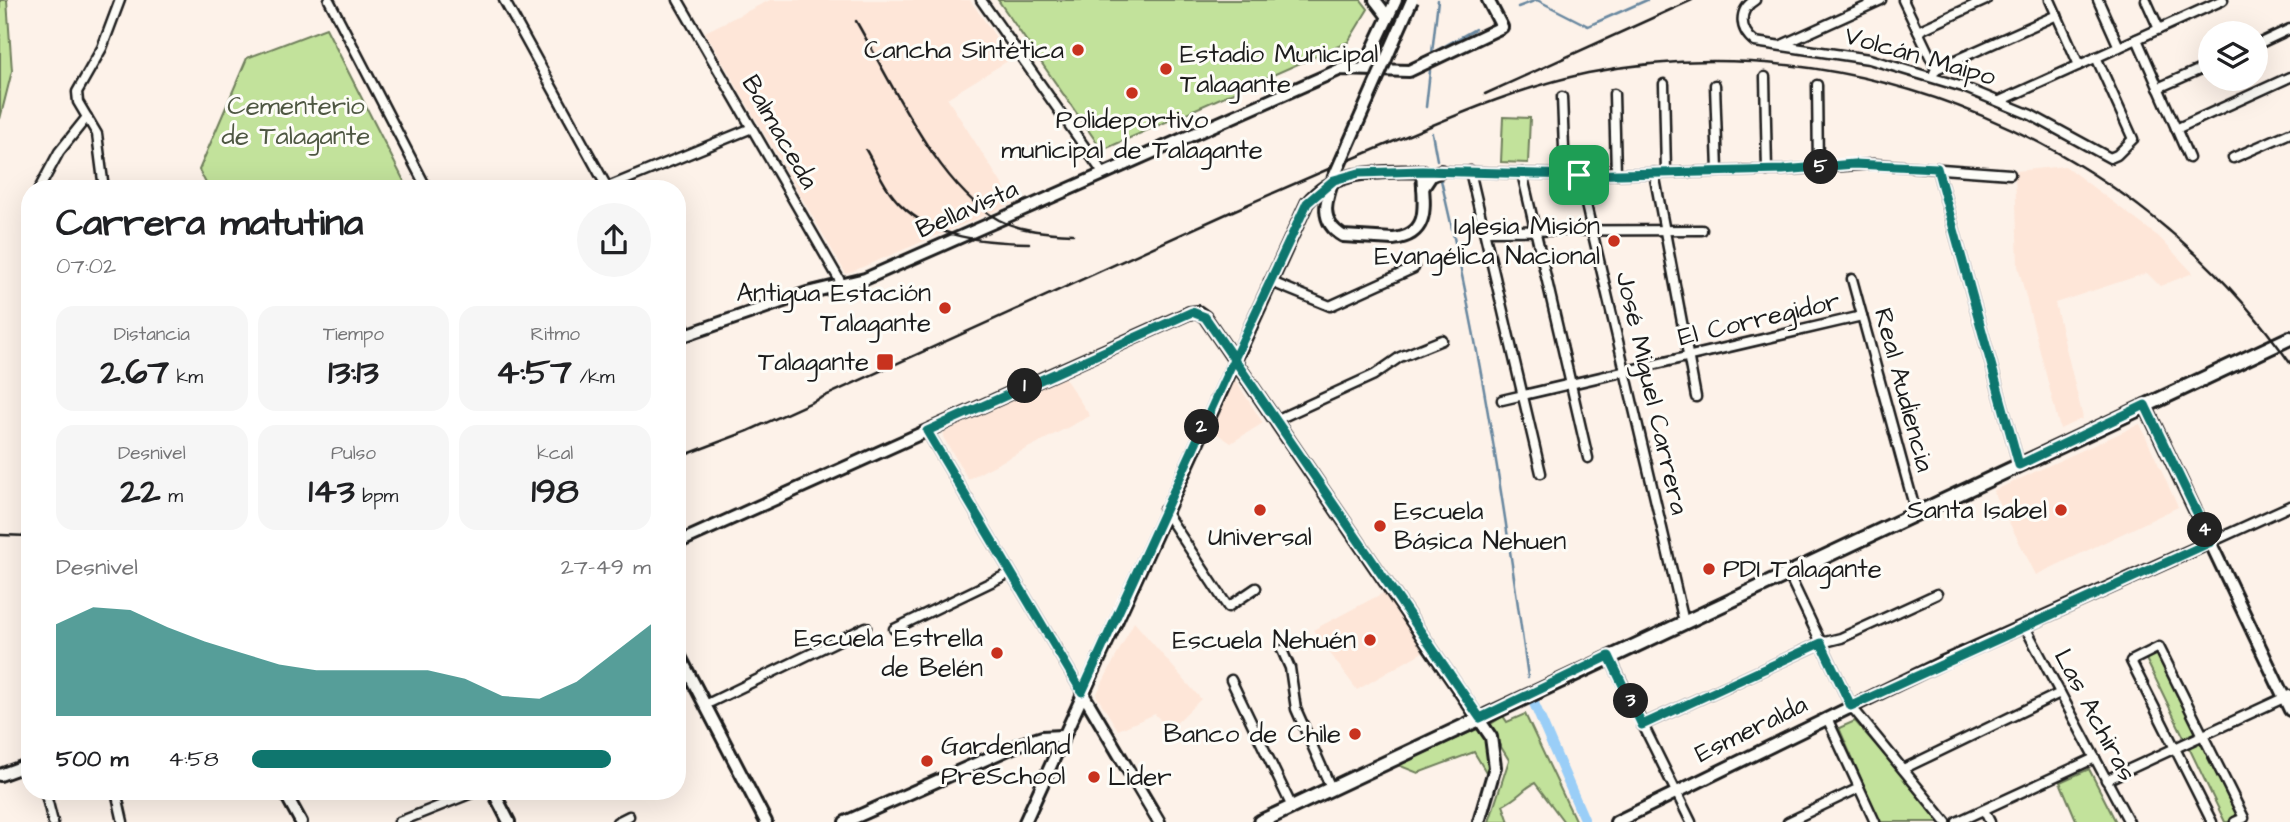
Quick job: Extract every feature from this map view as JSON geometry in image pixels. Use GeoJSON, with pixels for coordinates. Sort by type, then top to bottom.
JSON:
{"type":"FeatureCollection","features":[{"type":"Feature","properties":{"kind":"main road"},"geometry":{"type":"LineString","coordinates":[[1260,822],[2290,338]]}},
{"type":"Feature","properties":{"kind":"street"},"geometry":{"type":"LineString","coordinates":[[103,180],[97,134],[78,102],[78,87],[103,48],[120,0]]}},
{"type":"Feature","properties":{"kind":"street"},"geometry":{"type":"LineString","coordinates":[[329,0],[422,180]]}},
{"type":"Feature","properties":{"kind":"street"},"geometry":{"type":"LineString","coordinates":[[503,0],[602,180]]}},
{"type":"Feature","properties":{"kind":"street","name":"Balmaceda"},"geometry":{"type":"LineString","coordinates":[[678,0],[843,286]]}},
{"type":"Feature","properties":{"kind":"street"},"geometry":{"type":"LineString","coordinates":[[981,0],[1103,173]]}},
{"type":"Feature","properties":{"kind":"street"},"geometry":{"type":"LineString","coordinates":[[1375,0],[1388,17]]}},
{"type":"Feature","properties":{"kind":"street"},"geometry":{"type":"LineString","coordinates":[[1364,68],[1396,0]]}},
{"type":"Feature","properties":{"kind":"street"},"geometry":{"type":"LineString","coordinates":[[1412,0],[1334,177],[1325,206],[1331,226],[1343,236],[1393,239],[1406,237],[1419,228],[1423,208],[1422,171]]}},
{"type":"Feature","properties":{"kind":"street","name":"Bellavista"},"geometry":{"type":"LineString","coordinates":[[686,335],[807,293],[843,286],[1342,69],[1409,71],[1502,27],[1488,0]]}},
{"type":"Feature","properties":{"kind":"street","name":"Volcán Maipo"},"geometry":{"type":"LineString","coordinates":[[1754,0],[1742,14],[1748,35],[1760,44],[1832,51],[1934,73],[2060,129],[2110,158],[2117,155],[2133,139],[2096,57]]}},
{"type":"Feature","properties":{"kind":"street"},"geometry":{"type":"LineString","coordinates":[[1780,46],[1881,0]]}},
{"type":"Feature","properties":{"kind":"street"},"geometry":{"type":"LineString","coordinates":[[1903,0],[1934,73],[2057,16]]}},
{"type":"Feature","properties":{"kind":"street"},"geometry":{"type":"LineString","coordinates":[[1918,31],[1986,0]]}},
{"type":"Feature","properties":{"kind":"street"},"geometry":{"type":"LineString","coordinates":[[2050,0],[2079,65]]}},
{"type":"Feature","properties":{"kind":"street"},"geometry":{"type":"LineString","coordinates":[[2098,0],[2119,47]]}},
{"type":"Feature","properties":{"kind":"street"},"geometry":{"type":"LineString","coordinates":[[2146,0],[2159,29]]}},
{"type":"Feature","properties":{"kind":"street"},"geometry":{"type":"LineString","coordinates":[[2000,101],[2223,0]]}},
{"type":"Feature","properties":{"kind":"street"},"geometry":{"type":"LineString","coordinates":[[2268,39],[2290,29]]}},
{"type":"Feature","properties":{"kind":"street"},"geometry":{"type":"LineString","coordinates":[[2137,39],[2189,158]]}},
{"type":"Feature","properties":{"kind":"street"},"geometry":{"type":"LineString","coordinates":[[2158,88],[2198,70]]}},
{"type":"Feature","properties":{"kind":"street"},"geometry":{"type":"LineString","coordinates":[[1765,77],[1767,170]]}},
{"type":"Feature","properties":{"kind":"street"},"geometry":{"type":"LineString","coordinates":[[2176,129],[2290,77]]}},
{"type":"Feature","properties":{"kind":"street"},"geometry":{"type":"LineString","coordinates":[[1664,84],[1666,172]]}},
{"type":"Feature","properties":{"kind":"street"},"geometry":{"type":"LineString","coordinates":[[1715,85],[1718,171]]}},
{"type":"Feature","properties":{"kind":"street"},"geometry":{"type":"LineString","coordinates":[[1817,85],[1818,167]]}},
{"type":"Feature","properties":{"kind":"street"},"geometry":{"type":"LineString","coordinates":[[1614,94],[1616,174]]}},
{"type":"Feature","properties":{"kind":"street"},"geometry":{"type":"LineString","coordinates":[[1562,97],[1565,174]]}},
{"type":"Feature","properties":{"kind":"street"},"geometry":{"type":"LineString","coordinates":[[44,180],[58,152],[87,117]]}},
{"type":"Feature","properties":{"kind":"street"},"geometry":{"type":"LineString","coordinates":[[625,180],[752,128]]}},
{"type":"Feature","properties":{"kind":"street"},"geometry":{"type":"LineString","coordinates":[[2233,158],[2290,133]]}},
{"type":"Feature","properties":{"kind":"street"},"geometry":{"type":"LineString","coordinates":[[1025,822],[1269,281],[1301,214],[1319,190],[1350,175],[1422,171],[1579,175],[1873,164],[2010,174]]}},
{"type":"Feature","properties":{"kind":"street"},"geometry":{"type":"LineString","coordinates":[[1937,168],[2019,465]]}},
{"type":"Feature","properties":{"kind":"street"},"geometry":{"type":"LineString","coordinates":[[1423,188],[1431,176],[1441,171]]}},
{"type":"Feature","properties":{"kind":"street"},"geometry":{"type":"LineString","coordinates":[[1470,171],[1541,473]]}},
{"type":"Feature","properties":{"kind":"street"},"geometry":{"type":"LineString","coordinates":[[1404,172],[1423,188]]}},
{"type":"Feature","properties":{"kind":"street"},"geometry":{"type":"LineString","coordinates":[[1522,173],[1588,458]]}},
{"type":"Feature","properties":{"kind":"street"},"geometry":{"type":"LineString","coordinates":[[1654,173],[1696,397]]}},
{"type":"Feature","properties":{"kind":"street","name":"José Miguel Carrera"},"geometry":{"type":"LineString","coordinates":[[1579,175],[1684,622]]}},
{"type":"Feature","properties":{"kind":"street"},"geometry":{"type":"LineString","coordinates":[[1484,231],[1702,230]]}},
{"type":"Feature","properties":{"kind":"street"},"geometry":{"type":"LineString","coordinates":[[1269,281],[1330,306],[1414,268]]}},
{"type":"Feature","properties":{"kind":"street","name":"Real Audiencia"},"geometry":{"type":"LineString","coordinates":[[1852,279],[1916,513]]}},
{"type":"Feature","properties":{"kind":"street"},"geometry":{"type":"LineString","coordinates":[[686,539],[1192,312],[1198,312],[1205,317],[1480,718],[1493,743],[1495,761],[1479,822]]}},
{"type":"Feature","properties":{"kind":"street","name":"El Corregidor"},"geometry":{"type":"LineString","coordinates":[[1502,400],[1862,316]]}},
{"type":"Feature","properties":{"kind":"street"},"geometry":{"type":"LineString","coordinates":[[1276,420],[1374,375],[1400,357],[1442,340]]}},
{"type":"Feature","properties":{"kind":"street"},"geometry":{"type":"LineString","coordinates":[[2145,405],[2287,697],[2290,710]]}},
{"type":"Feature","properties":{"kind":"street"},"geometry":{"type":"LineString","coordinates":[[927,431],[1159,822]]}},
{"type":"Feature","properties":{"kind":"street","name":"Esmeralda"},"geometry":{"type":"LineString","coordinates":[[1616,822],[1851,706],[2290,506]]}},
{"type":"Feature","properties":{"kind":"street"},"geometry":{"type":"LineString","coordinates":[[1164,510],[1228,607],[1256,588]]}},
{"type":"Feature","properties":{"kind":"street"},"geometry":{"type":"LineString","coordinates":[[894,629],[1010,573]]}},
{"type":"Feature","properties":{"kind":"street"},"geometry":{"type":"LineString","coordinates":[[1788,573],[1851,706],[1945,822]]}},
{"type":"Feature","properties":{"kind":"street"},"geometry":{"type":"LineString","coordinates":[[1642,725],[1821,643],[1840,638],[1937,594]]}},
{"type":"Feature","properties":{"kind":"street"},"geometry":{"type":"LineString","coordinates":[[705,705],[866,627]]}},
{"type":"Feature","properties":{"kind":"street","name":"Las Achiras"},"geometry":{"type":"LineString","coordinates":[[2025,627],[2129,822]]}},
{"type":"Feature","properties":{"kind":"street"},"geometry":{"type":"LineString","coordinates":[[2212,822],[2131,661],[2159,647],[2244,818],[2235,822]]}},
{"type":"Feature","properties":{"kind":"street"},"geometry":{"type":"LineString","coordinates":[[1282,650],[1290,668],[1296,709],[1331,788]]}},
{"type":"Feature","properties":{"kind":"street"},"geometry":{"type":"LineString","coordinates":[[1609,656],[1691,822]]}},
{"type":"Feature","properties":{"kind":"street"},"geometry":{"type":"LineString","coordinates":[[686,668],[766,822]]}},
{"type":"Feature","properties":{"kind":"street"},"geometry":{"type":"LineString","coordinates":[[1231,680],[1292,807]]}},
{"type":"Feature","properties":{"kind":"street"},"geometry":{"type":"LineString","coordinates":[[1903,769],[2060,693]]}},
{"type":"Feature","properties":{"kind":"street"},"geometry":{"type":"LineString","coordinates":[[2106,780],[2287,697]]}},
{"type":"Feature","properties":{"kind":"street"},"geometry":{"type":"LineString","coordinates":[[1827,718],[1875,822]]}},
{"type":"Feature","properties":{"kind":"street"},"geometry":{"type":"LineString","coordinates":[[845,822],[1020,744],[1062,736]]}},
{"type":"Feature","properties":{"kind":"street"},"geometry":{"type":"LineString","coordinates":[[1957,822],[2095,758]]}},
{"type":"Feature","properties":{"kind":"street"},"geometry":{"type":"LineString","coordinates":[[0,775],[21,767]]}},
{"type":"Feature","properties":{"kind":"street"},"geometry":{"type":"LineString","coordinates":[[1788,822],[1859,788]]}},
{"type":"Feature","properties":{"kind":"street"},"geometry":{"type":"LineString","coordinates":[[47,800],[53,822]]}},
{"type":"Feature","properties":{"kind":"street"},"geometry":{"type":"LineString","coordinates":[[118,800],[123,822]]}},
{"type":"Feature","properties":{"kind":"street"},"geometry":{"type":"LineString","coordinates":[[290,800],[301,822]]}},
{"type":"Feature","properties":{"kind":"street"},"geometry":{"type":"LineString","coordinates":[[399,822],[454,800]]}},
{"type":"Feature","properties":{"kind":"street"},"geometry":{"type":"LineString","coordinates":[[498,800],[509,822]]}},
{"type":"Feature","properties":{"kind":"street"},"geometry":{"type":"LineString","coordinates":[[1984,810],[1990,822]]}},
{"type":"Feature","properties":{"kind":"street"},"geometry":{"type":"LineString","coordinates":[[617,822],[629,816]]}},
{"type":"Feature","properties":{"kind":"shaded area"},"geometry":{"type":"Polygon","coordinates":[[[770,0],[970,0],[1011,59],[947,98],[1014,203],[846,274],[705,32],[770,0]]]}},
{"type":"Feature","properties":{"kind":"shaded area"},"geometry":{"type":"Polygon","coordinates":[[[2065,166],[2159,237],[2193,273],[2160,286],[2147,273],[2055,303],[2083,418],[2060,429],[2018,266],[2015,171],[2065,166]]]}},
{"type":"Feature","properties":{"kind":"shaded area"},"geometry":{"type":"Polygon","coordinates":[[[1064,377],[1090,416],[968,479],[943,437],[944,432],[1064,377]]]}},
{"type":"Feature","properties":{"kind":"shaded area"},"geometry":{"type":"Polygon","coordinates":[[[1234,378],[1263,423],[1231,443],[1210,429],[1231,379],[1234,378]]]}},
{"type":"Feature","properties":{"kind":"shaded area"},"geometry":{"type":"Polygon","coordinates":[[[2140,424],[2178,507],[2036,575],[1993,491],[2140,424]]]}},
{"type":"Feature","properties":{"kind":"shaded area","name":"Escuela Nehuén"},"geometry":{"type":"Polygon","coordinates":[[[1385,592],[1426,650],[1357,690],[1313,630],[1385,592]]]}},
{"type":"Feature","properties":{"kind":"shaded area"},"geometry":{"type":"Polygon","coordinates":[[[1134,622],[1201,699],[1169,730],[1155,714],[1118,730],[1096,695],[1134,622]]]}},
{"type":"Feature","properties":{"kind":"green space"},"geometry":{"type":"Polygon","coordinates":[[[0,0],[7,0],[12,71],[0,119],[0,0]]]}},
{"type":"Feature","properties":{"kind":"green space","name":"Estadio Municipal Talagante"},"geometry":{"type":"Polygon","coordinates":[[[998,0],[1361,0],[1368,9],[1348,42],[1107,148],[1100,147],[998,0]]]}},
{"type":"Feature","properties":{"kind":"green space","name":"Cementerio de Talagante"},"geometry":{"type":"Polygon","coordinates":[[[326,28],[403,180],[204,180],[199,170],[247,58],[326,28]]]}},
{"type":"Feature","properties":{"kind":"green space"},"geometry":{"type":"Polygon","coordinates":[[[1503,117],[1530,118],[1528,163],[1501,162],[1503,117]]]}},
{"type":"Feature","properties":{"kind":"green space"},"geometry":{"type":"Polygon","coordinates":[[[2160,651],[2238,822],[2225,822],[2145,657],[2160,651]]]}},
{"type":"Feature","properties":{"kind":"green space"},"geometry":{"type":"Polygon","coordinates":[[[1525,714],[1576,822],[1564,822],[1535,783],[1503,805],[1509,822],[1489,822],[1509,760],[1488,726],[1503,716],[1507,722],[1525,714]]]}},
{"type":"Feature","properties":{"kind":"green space"},"geometry":{"type":"Polygon","coordinates":[[[1855,721],[1943,822],[1880,822],[1839,728],[1855,721]]]}},
{"type":"Feature","properties":{"kind":"green space"},"geometry":{"type":"Polygon","coordinates":[[[1477,729],[1488,744],[1489,777],[1474,752],[1418,773],[1398,765],[1477,729]]]}},
{"type":"Feature","properties":{"kind":"green space"},"geometry":{"type":"Polygon","coordinates":[[[2089,769],[2116,822],[2077,822],[2060,782],[2089,769]]]}},
{"type":"Feature","properties":{"kind":"waterway"},"geometry":{"type":"LineString","coordinates":[[1432,53],[1438,0]]}},
{"type":"Feature","properties":{"kind":"waterway"},"geometry":{"type":"LineString","coordinates":[[1537,0],[1588,26],[1647,0]]}},
{"type":"Feature","properties":{"kind":"waterway"},"geometry":{"type":"LineString","coordinates":[[1518,7],[1537,0]]}},
{"type":"Feature","properties":{"kind":"waterway"},"geometry":{"type":"LineString","coordinates":[[1432,53],[1475,29]]}},
{"type":"Feature","properties":{"kind":"waterway"},"geometry":{"type":"LineString","coordinates":[[1426,107],[1430,71]]}},
{"type":"Feature","properties":{"kind":"waterway"},"geometry":{"type":"LineString","coordinates":[[1432,133],[1437,160]]}},
{"type":"Feature","properties":{"kind":"waterway"},"geometry":{"type":"LineString","coordinates":[[1441,180],[1468,304],[1490,428],[1528,677]]}},
{"type":"Feature","properties":{"kind":"waterway"},"geometry":{"type":"LineString","coordinates":[[1533,701],[1584,819]]}},
{"type":"Feature","properties":{"kind":"railway"},"geometry":{"type":"LineString","coordinates":[[1485,94],[1692,0]]}},
{"type":"Feature","properties":{"kind":"railway"},"geometry":{"type":"LineString","coordinates":[[856,21],[918,131],[956,183],[977,204],[999,220],[1016,227],[1073,234]]}},
{"type":"Feature","properties":{"kind":"railway"},"geometry":{"type":"LineString","coordinates":[[686,455],[748,431],[1257,200],[1475,108],[1542,85],[1588,73],[1689,61],[1789,65],[1887,84],[1982,116],[2071,160],[2153,217],[2227,285],[2290,363]]}},
{"type":"Feature","properties":{"kind":"railway"},"geometry":{"type":"LineString","coordinates":[[866,150],[886,186],[901,205],[929,225],[978,240],[1029,243]]}},
{"type":"Feature","properties":{"kind":"railway"},"geometry":{"type":"LineString","coordinates":[[0,535],[21,536]]}},
{"type":"Feature","properties":{"kind":"place","name":"Cancha Sintética"},"geometry":{"type":"Point","coordinates":[1078,50]}},
{"type":"Feature","properties":{"kind":"place","name":"Estadio Municipal Talagante"},"geometry":{"type":"Point","coordinates":[1166,69]}},
{"type":"Feature","properties":{"kind":"place","name":"Polideportivo municipal de Talagante"},"geometry":{"type":"Point","coordinates":[1132,93]}},
{"type":"Feature","properties":{"kind":"place","name":"Iglesia Misión Evangélica Nacional"},"geometry":{"type":"Point","coordinates":[1614,241]}},
{"type":"Feature","properties":{"kind":"place","name":"Antigua Estación Talagante"},"geometry":{"type":"Point","coordinates":[945,308]}},
{"type":"Feature","properties":{"kind":"place","name":"Talagante"},"geometry":{"type":"Point","coordinates":[885,362]}},
{"type":"Feature","properties":{"kind":"place","name":"Universal"},"geometry":{"type":"Point","coordinates":[1260,510]}},
{"type":"Feature","properties":{"kind":"place","name":"Santa Isabel"},"geometry":{"type":"Point","coordinates":[2061,510]}},
{"type":"Feature","properties":{"kind":"place","name":"Escuela Básica Nehuen"},"geometry":{"type":"Point","coordinates":[1380,526]}},
{"type":"Feature","properties":{"kind":"place","name":"PDI Talagante"},"geometry":{"type":"Point","coordinates":[1709,569]}},
{"type":"Feature","properties":{"kind":"place","name":"Escuela Nehuén"},"geometry":{"type":"Point","coordinates":[1370,640]}},
{"type":"Feature","properties":{"kind":"place","name":"Escuela Estrella de Belén"},"geometry":{"type":"Point","coordinates":[997,653]}},
{"type":"Feature","properties":{"kind":"place","name":"Banco de Chile"},"geometry":{"type":"Point","coordinates":[1355,734]}},
{"type":"Feature","properties":{"kind":"place","name":"Gardenland PreSchool"},"geometry":{"type":"Point","coordinates":[927,761]}},
{"type":"Feature","properties":{"kind":"place","name":"Lider"},"geometry":{"type":"Point","coordinates":[1094,777]}},
{"type":"Feature","properties":{"kind":"route"},"geometry":{"type":"LineString","coordinates":[[1579,175],[1422,171],[1359,173],[1334,180],[1312,196],[1295,224],[1234,359],[1205,317],[1201,313],[1192,312],[927,431],[1082,692],[1234,359],[1480,718],[1609,656],[1642,725],[1821,643],[1851,706],[1982,645],[2074,607],[2211,542],[2145,405],[2019,465],[1937,168],[1854,164],[1783,170],[1579,175]]}}]}
